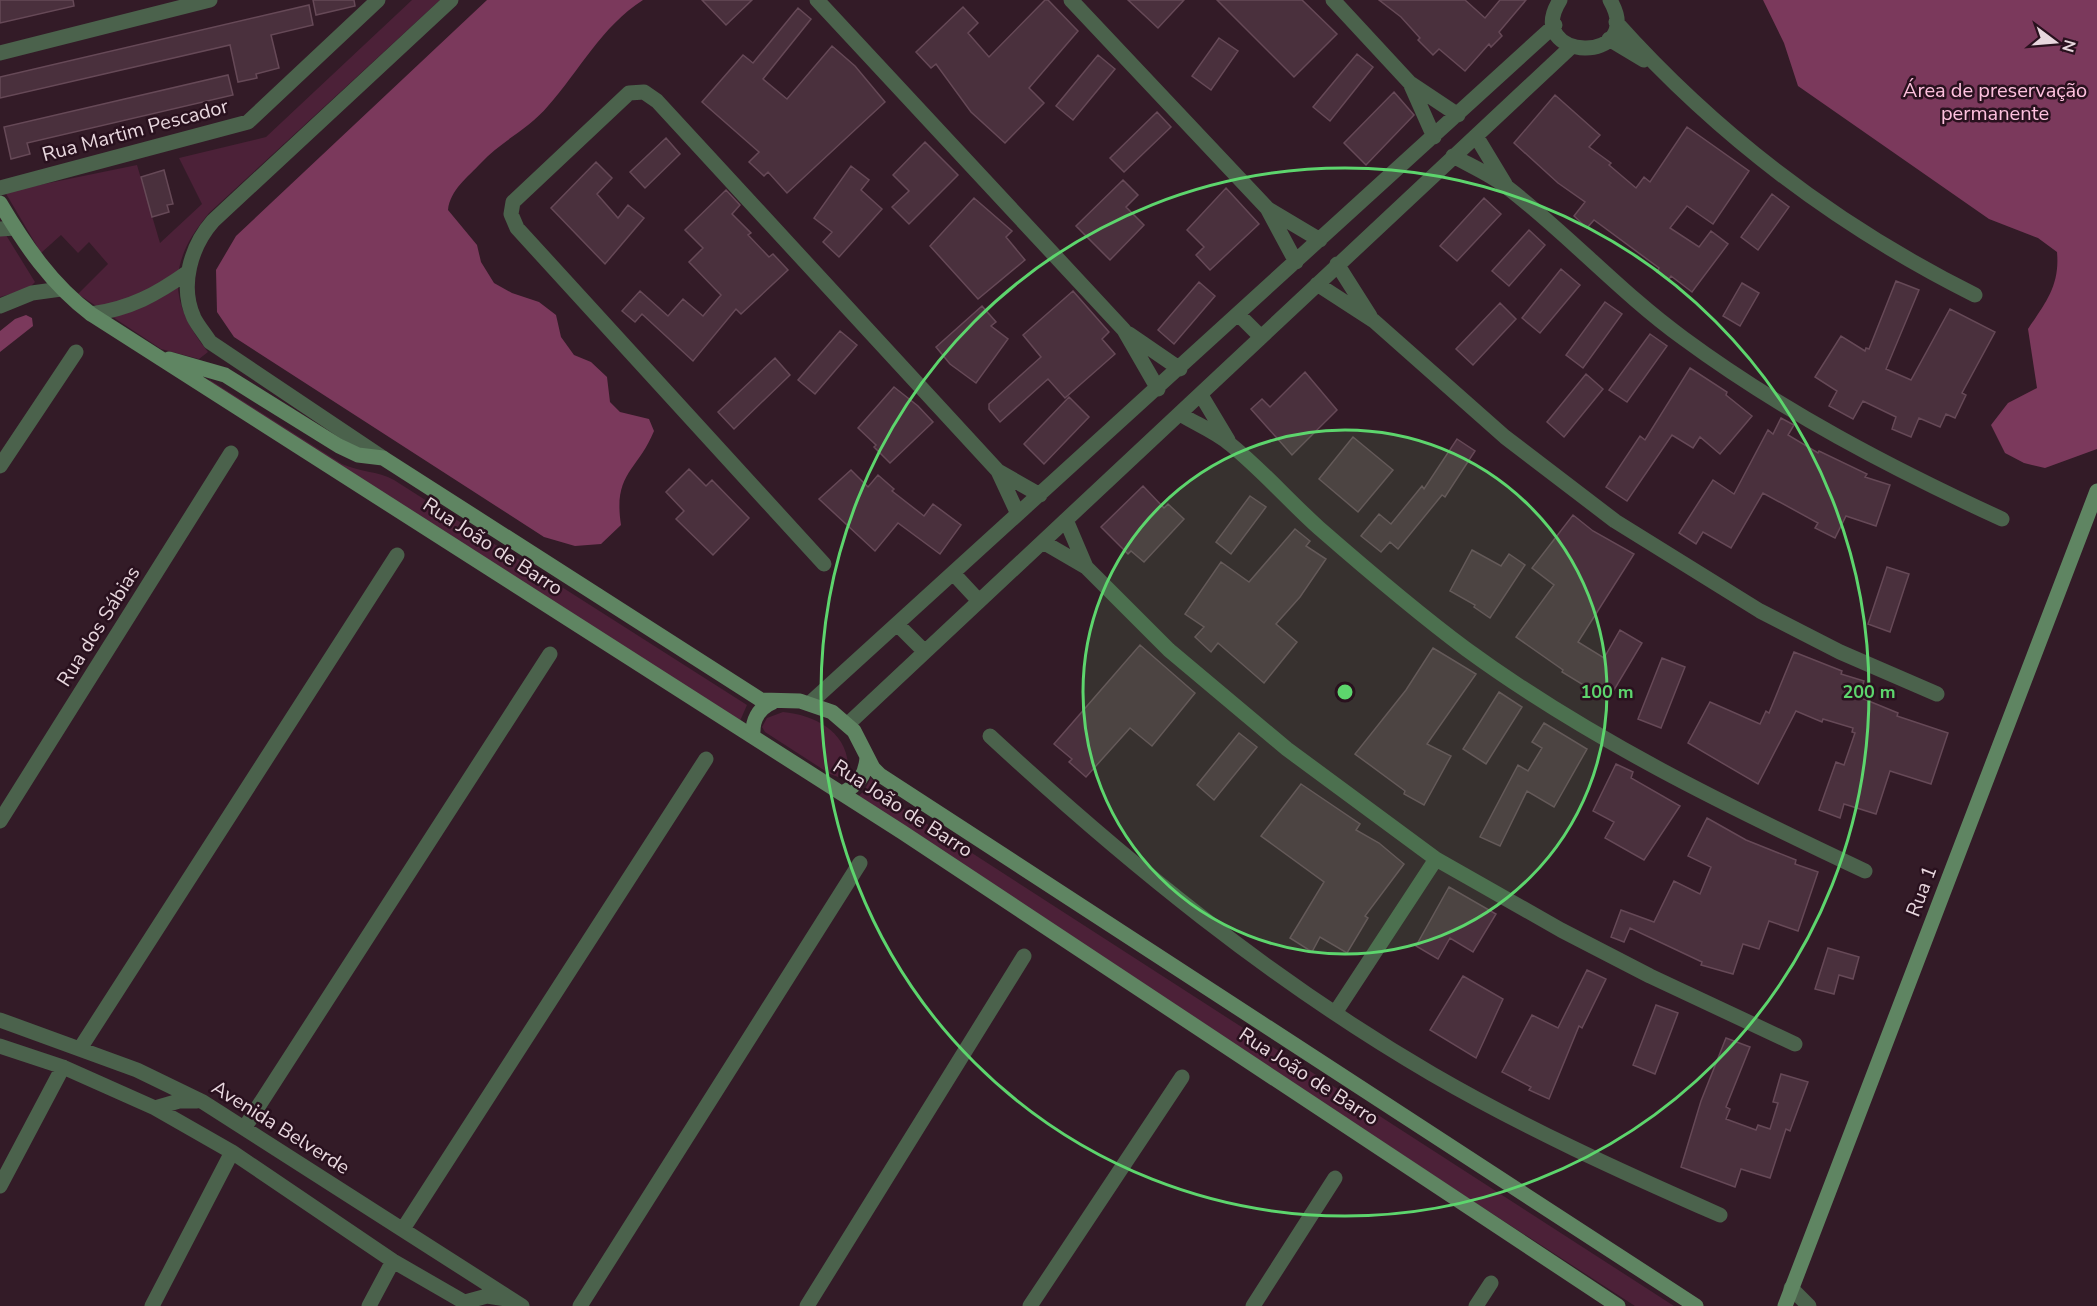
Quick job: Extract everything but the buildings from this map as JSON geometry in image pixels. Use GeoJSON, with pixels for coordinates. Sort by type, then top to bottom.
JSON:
{"type":"FeatureCollection","features":[{"type":"Feature","properties":{"kind":"street"},"geometry":{"type":"LineString","coordinates":[[0,53],[210,0]]}},
{"type":"Feature","properties":{"kind":"street"},"geometry":{"type":"LineString","coordinates":[[355,0],[361,16]]}},
{"type":"Feature","properties":{"kind":"street","name":"Rua Martim Pescador"},"geometry":{"type":"LineString","coordinates":[[0,188],[248,122],[378,0]]}},
{"type":"Feature","properties":{"kind":"street"},"geometry":{"type":"LineString","coordinates":[[91,314],[118,310],[141,302],[188,272],[197,244],[213,221],[451,0]]}},
{"type":"Feature","properties":{"kind":"street"},"geometry":{"type":"LineString","coordinates":[[817,0],[1124,330],[1180,369]]}},
{"type":"Feature","properties":{"kind":"street"},"geometry":{"type":"LineString","coordinates":[[1071,0],[1267,208],[1296,262]]}},
{"type":"Feature","properties":{"kind":"street"},"geometry":{"type":"LineString","coordinates":[[1332,0],[1410,83],[1458,115]]}},
{"type":"Feature","properties":{"kind":"street"},"geometry":{"type":"LineString","coordinates":[[1560,0],[1555,10],[1555,25],[1560,38],[1571,47],[1591,50],[1609,39],[1616,22]]}},
{"type":"Feature","properties":{"kind":"street"},"geometry":{"type":"LineString","coordinates":[[1610,0],[1616,22],[1657,68],[1725,132],[1801,191],[1908,261],[1975,294]]}},
{"type":"Feature","properties":{"kind":"street"},"geometry":{"type":"LineString","coordinates":[[810,703],[1180,369],[1555,25]]}},
{"type":"Feature","properties":{"kind":"street"},"geometry":{"type":"LineString","coordinates":[[1609,39],[1657,68]]}},
{"type":"Feature","properties":{"kind":"street"},"geometry":{"type":"LineString","coordinates":[[848,724],[1571,47]]}},
{"type":"Feature","properties":{"kind":"street"},"geometry":{"type":"LineString","coordinates":[[1410,83],[1434,137]]}},
{"type":"Feature","properties":{"kind":"street"},"geometry":{"type":"LineString","coordinates":[[824,564],[517,228],[510,213],[513,202],[629,93],[644,92],[657,101],[998,471],[1040,495]]}},
{"type":"Feature","properties":{"kind":"street"},"geometry":{"type":"LineString","coordinates":[[1476,136],[1507,187]]}},
{"type":"Feature","properties":{"kind":"street"},"geometry":{"type":"LineString","coordinates":[[1453,156],[1507,187],[1609,278],[1682,338],[1757,389],[1837,438],[1930,486],[2002,519]]}},
{"type":"Feature","properties":{"kind":"street","name":"Rua João de Barro"},"geometry":{"type":"LineString","coordinates":[[0,202],[7,228],[61,289],[91,314],[842,793],[1618,1306]]}},
{"type":"Feature","properties":{"kind":"street"},"geometry":{"type":"LineString","coordinates":[[1267,208],[1320,240]]}},
{"type":"Feature","properties":{"kind":"street"},"geometry":{"type":"LineString","coordinates":[[1337,264],[1374,321]]}},
{"type":"Feature","properties":{"kind":"street"},"geometry":{"type":"LineString","coordinates":[[32,293],[43,280],[45,271]]}},
{"type":"Feature","properties":{"kind":"street","name":"Rua João de Barro"},"geometry":{"type":"LineString","coordinates":[[188,272],[188,298],[194,317],[210,342],[382,458],[761,700],[810,703],[832,712],[848,724],[860,739],[867,757],[880,776],[1696,1306]]}},
{"type":"Feature","properties":{"kind":"street"},"geometry":{"type":"LineString","coordinates":[[1317,284],[1374,321],[1504,437],[1615,521],[1760,611],[1840,652],[1937,694]]}},
{"type":"Feature","properties":{"kind":"street"},"geometry":{"type":"LineString","coordinates":[[0,306],[32,293],[61,289]]}},
{"type":"Feature","properties":{"kind":"street"},"geometry":{"type":"LineString","coordinates":[[1238,314],[1261,337]]}},
{"type":"Feature","properties":{"kind":"street"},"geometry":{"type":"LineString","coordinates":[[1124,330],[1158,389]]}},
{"type":"Feature","properties":{"kind":"street"},"geometry":{"type":"LineString","coordinates":[[0,466],[76,352]]}},
{"type":"Feature","properties":{"kind":"street","name":"Rua João de Barro"},"geometry":{"type":"LineString","coordinates":[[157,356],[197,365],[225,375],[339,446],[358,455],[382,458]]}},
{"type":"Feature","properties":{"kind":"street"},"geometry":{"type":"LineString","coordinates":[[1201,395],[1229,443]]}},
{"type":"Feature","properties":{"kind":"street"},"geometry":{"type":"LineString","coordinates":[[1180,414],[1229,443],[1318,527],[1466,648],[1503,674],[1648,764],[1721,803],[1865,871]]}},
{"type":"Feature","properties":{"kind":"street","name":"Rua dos Sábias"},"geometry":{"type":"LineString","coordinates":[[0,821],[231,453]]}},
{"type":"Feature","properties":{"kind":"street"},"geometry":{"type":"LineString","coordinates":[[998,471],[1018,514]]}},
{"type":"Feature","properties":{"kind":"street","name":"Rua 1"},"geometry":{"type":"LineString","coordinates":[[1785,1306],[2097,491]]}},
{"type":"Feature","properties":{"kind":"street"},"geometry":{"type":"LineString","coordinates":[[1066,520],[1086,567]]}},
{"type":"Feature","properties":{"kind":"street"},"geometry":{"type":"LineString","coordinates":[[1043,542],[1086,567],[1169,650],[1287,749],[1436,859],[1561,930],[1640,971],[1795,1044]]}},
{"type":"Feature","properties":{"kind":"street"},"geometry":{"type":"LineString","coordinates":[[81,1047],[397,555]]}},
{"type":"Feature","properties":{"kind":"street"},"geometry":{"type":"LineString","coordinates":[[953,573],[979,601]]}},
{"type":"Feature","properties":{"kind":"street"},"geometry":{"type":"LineString","coordinates":[[897,624],[925,652]]}},
{"type":"Feature","properties":{"kind":"street"},"geometry":{"type":"LineString","coordinates":[[245,1127],[550,654]]}},
{"type":"Feature","properties":{"kind":"street"},"geometry":{"type":"LineString","coordinates":[[753,736],[757,715],[773,702]]}},
{"type":"Feature","properties":{"kind":"street"},"geometry":{"type":"LineString","coordinates":[[990,736],[1076,816],[1167,891],[1335,1012],[1431,1073],[1532,1129],[1720,1215]]}},
{"type":"Feature","properties":{"kind":"street"},"geometry":{"type":"LineString","coordinates":[[842,793],[859,782],[866,767],[867,757]]}},
{"type":"Feature","properties":{"kind":"street"},"geometry":{"type":"LineString","coordinates":[[403,1228],[706,759]]}},
{"type":"Feature","properties":{"kind":"street"},"geometry":{"type":"LineString","coordinates":[[1335,1012],[1436,859]]}},
{"type":"Feature","properties":{"kind":"street"},"geometry":{"type":"LineString","coordinates":[[580,1306],[860,862]]}},
{"type":"Feature","properties":{"kind":"street"},"geometry":{"type":"LineString","coordinates":[[807,1306],[1024,956]]}},
{"type":"Feature","properties":{"kind":"street","name":"Avenida Belverde"},"geometry":{"type":"LineString","coordinates":[[0,1020],[81,1047],[151,1076],[203,1102],[403,1228],[460,1268],[518,1304]]}},
{"type":"Feature","properties":{"kind":"street"},"geometry":{"type":"LineString","coordinates":[[0,1046],[63,1067],[155,1108],[232,1152],[393,1261],[468,1304],[487,1296],[518,1304]]}},
{"type":"Feature","properties":{"kind":"street"},"geometry":{"type":"LineString","coordinates":[[0,1186],[63,1067]]}},
{"type":"Feature","properties":{"kind":"street"},"geometry":{"type":"LineString","coordinates":[[101,1083],[138,1091],[147,1087],[151,1076]]}},
{"type":"Feature","properties":{"kind":"street"},"geometry":{"type":"LineString","coordinates":[[1030,1306],[1182,1077]]}},
{"type":"Feature","properties":{"kind":"street"},"geometry":{"type":"LineString","coordinates":[[155,1108],[179,1101],[203,1102]]}},
{"type":"Feature","properties":{"kind":"street"},"geometry":{"type":"LineString","coordinates":[[152,1306],[232,1152]]}},
{"type":"Feature","properties":{"kind":"street"},"geometry":{"type":"LineString","coordinates":[[1253,1306],[1335,1178]]}},
{"type":"Feature","properties":{"kind":"street"},"geometry":{"type":"LineString","coordinates":[[369,1306],[393,1261]]}},
{"type":"Feature","properties":{"kind":"street"},"geometry":{"type":"LineString","coordinates":[[421,1277],[449,1283],[456,1280],[460,1268]]}},
{"type":"Feature","properties":{"kind":"street"},"geometry":{"type":"LineString","coordinates":[[1476,1306],[1491,1283]]}},
{"type":"Feature","properties":{"kind":"street"},"geometry":{"type":"LineString","coordinates":[[1791,1288],[1809,1306]]}},
{"type":"Feature","properties":{"kind":"shaded area"},"geometry":{"type":"Polygon","coordinates":[[[412,0],[440,0],[209,213],[195,231],[180,266],[178,282],[185,316],[208,352],[199,359],[161,349],[78,294],[108,264],[89,242],[78,253],[61,235],[41,253],[5,192],[137,165],[160,243],[202,204],[179,158],[266,137],[412,0]]]}},
{"type":"Feature","properties":{"kind":"shaded area"},"geometry":{"type":"Polygon","coordinates":[[[6,235],[35,282],[28,289],[0,297],[0,236],[6,235]]]}},
{"type":"Feature","properties":{"kind":"shaded area"},"geometry":{"type":"Polygon","coordinates":[[[210,380],[342,464],[394,480],[747,705],[740,721],[208,383],[210,380]]]}},
{"type":"Feature","properties":{"kind":"shaded area"},"geometry":{"type":"Polygon","coordinates":[[[783,712],[808,717],[819,722],[838,737],[844,747],[848,773],[838,777],[830,774],[765,732],[762,727],[767,718],[783,712]]]}},
{"type":"Feature","properties":{"kind":"shaded area"},"geometry":{"type":"Polygon","coordinates":[[[871,778],[883,794],[896,804],[1674,1306],[1635,1306],[854,800],[864,791],[871,778]]]}},
{"type":"Feature","properties":{"kind":"green space"},"geometry":{"type":"Polygon","coordinates":[[[487,0],[643,0],[628,11],[603,36],[540,114],[497,148],[465,179],[452,196],[448,210],[477,245],[481,262],[494,283],[512,293],[539,302],[556,315],[561,337],[574,355],[591,362],[607,377],[610,402],[620,412],[649,419],[654,431],[623,483],[620,494],[621,525],[601,544],[575,546],[544,537],[234,337],[217,312],[216,270],[236,236],[487,0]]]}},
{"type":"Feature","properties":{"kind":"green space","name":"Área de preservação permanente"},"geometry":{"type":"Polygon","coordinates":[[[1763,0],[2097,0],[2097,449],[2045,468],[2024,463],[2005,453],[1991,425],[2008,403],[2037,388],[2028,329],[2054,284],[2057,252],[2038,238],[1989,219],[1798,86],[1784,43],[1763,0]]]}},
{"type":"Feature","properties":{"kind":"green space"},"geometry":{"type":"Polygon","coordinates":[[[26,315],[32,318],[33,326],[0,352],[0,331],[15,319],[26,315]]]}}]}
